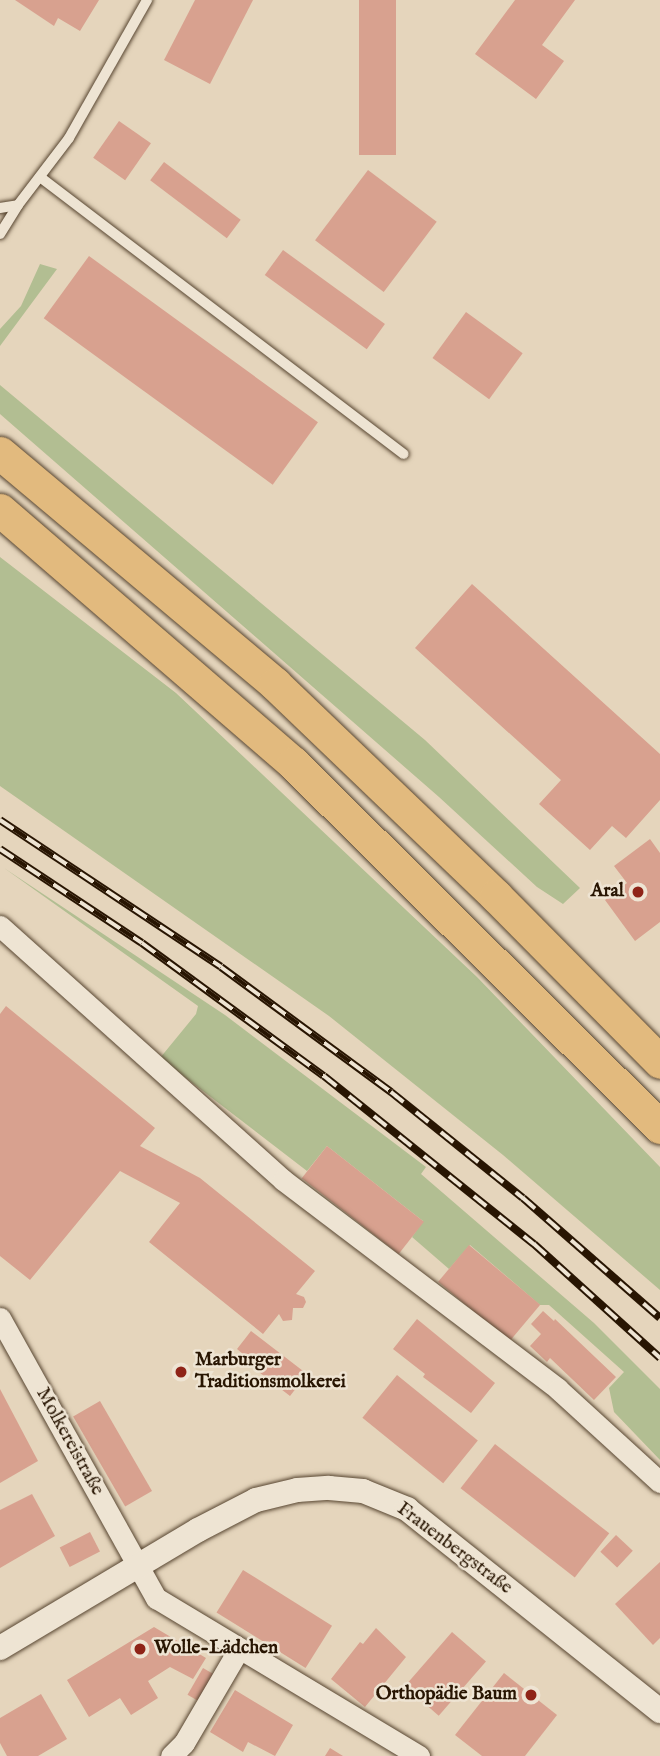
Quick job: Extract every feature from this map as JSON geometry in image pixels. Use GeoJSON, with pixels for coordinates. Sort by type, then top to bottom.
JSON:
{"type":"FeatureCollection","features":[{"type":"Feature","properties":{"kind":"highway"},"geometry":{"type":"LineString","coordinates":[[0,453],[275,684],[496,897],[660,1062]]}},
{"type":"Feature","properties":{"kind":"highway"},"geometry":{"type":"LineString","coordinates":[[0,510],[293,763],[660,1127]]}},
{"type":"Feature","properties":{"kind":"street"},"geometry":{"type":"LineString","coordinates":[[0,926],[283,1180],[558,1389],[660,1482]]}},
{"type":"Feature","properties":{"kind":"street","name":"Molkereistraße"},"geometry":{"type":"LineString","coordinates":[[0,1318],[156,1598],[416,1755]]}},
{"type":"Feature","properties":{"kind":"street","name":"Frauenbergstraße"},"geometry":{"type":"LineString","coordinates":[[0,1648],[256,1500],[311,1488],[363,1491],[407,1509],[660,1711]]}},
{"type":"Feature","properties":{"kind":"street"},"geometry":{"type":"LineString","coordinates":[[171,1756],[184,1743],[239,1649]]}},
{"type":"Feature","properties":{"kind":"lane"},"geometry":{"type":"LineString","coordinates":[[0,234],[18,205],[69,138],[147,0]]}},
{"type":"Feature","properties":{"kind":"lane"},"geometry":{"type":"LineString","coordinates":[[40,177],[403,454]]}},
{"type":"Feature","properties":{"kind":"lane"},"geometry":{"type":"LineString","coordinates":[[0,208],[18,205]]}},
{"type":"Feature","properties":{"kind":"green space"},"geometry":{"type":"Polygon","coordinates":[[[40,264],[57,269],[0,346],[0,329],[21,306],[40,264]]]}},
{"type":"Feature","properties":{"kind":"green space"},"geometry":{"type":"Polygon","coordinates":[[[0,385],[425,740],[580,888],[563,904],[537,887],[439,797],[0,414],[0,385]]]}},
{"type":"Feature","properties":{"kind":"green space"},"geometry":{"type":"Polygon","coordinates":[[[0,557],[176,693],[477,977],[660,1167],[660,1290],[503,1155],[329,1016],[0,786],[0,557]]]}},
{"type":"Feature","properties":{"kind":"green space"},"geometry":{"type":"Polygon","coordinates":[[[4,868],[225,1015],[426,1167],[421,1174],[594,1323],[660,1389],[660,1460],[614,1412],[609,1388],[624,1372],[549,1305],[540,1305],[470,1245],[449,1269],[412,1237],[423,1221],[327,1146],[307,1171],[160,1058],[196,1014],[198,1006],[4,868]]]}},
{"type":"Feature","properties":{"kind":"building"},"geometry":{"type":"Polygon","coordinates":[[[15,0],[99,0],[80,31],[58,18],[54,26],[15,0]]]}},
{"type":"Feature","properties":{"kind":"building"},"geometry":{"type":"Polygon","coordinates":[[[195,0],[253,0],[210,84],[164,60],[195,0]]]}},
{"type":"Feature","properties":{"kind":"building"},"geometry":{"type":"Polygon","coordinates":[[[359,0],[396,0],[396,155],[359,155],[359,0]]]}},
{"type":"Feature","properties":{"kind":"building"},"geometry":{"type":"Polygon","coordinates":[[[515,0],[575,0],[542,45],[564,61],[536,99],[475,54],[515,0]]]}},
{"type":"Feature","properties":{"kind":"building"},"geometry":{"type":"Polygon","coordinates":[[[119,121],[151,143],[125,180],[93,158],[119,121]]]}},
{"type":"Feature","properties":{"kind":"building"},"geometry":{"type":"Polygon","coordinates":[[[164,162],[241,220],[227,238],[150,180],[164,162]]]}},
{"type":"Feature","properties":{"kind":"building"},"geometry":{"type":"Polygon","coordinates":[[[368,170],[437,222],[384,292],[315,240],[368,170]]]}},
{"type":"Feature","properties":{"kind":"building"},"geometry":{"type":"Polygon","coordinates":[[[283,250],[385,324],[367,349],[265,275],[283,250]]]}},
{"type":"Feature","properties":{"kind":"building"},"geometry":{"type":"Polygon","coordinates":[[[89,256],[318,422],[273,485],[44,318],[89,256]]]}},
{"type":"Feature","properties":{"kind":"building"},"geometry":{"type":"Polygon","coordinates":[[[466,312],[523,353],[489,399],[432,358],[466,312]]]}},
{"type":"Feature","properties":{"kind":"building"},"geometry":{"type":"Polygon","coordinates":[[[472,584],[660,754],[660,800],[626,838],[612,826],[590,850],[539,804],[561,780],[415,648],[472,584]]]}},
{"type":"Feature","properties":{"kind":"building","name":"Aral"},"geometry":{"type":"Polygon","coordinates":[[[650,839],[660,853],[660,922],[635,941],[605,900],[627,883],[614,866],[650,839]]]}},
{"type":"Feature","properties":{"kind":"building"},"geometry":{"type":"Polygon","coordinates":[[[6,1006],[155,1128],[140,1146],[200,1178],[315,1271],[296,1294],[304,1297],[306,1302],[303,1308],[293,1308],[292,1320],[283,1321],[279,1314],[263,1334],[149,1242],[180,1203],[120,1171],[30,1280],[0,1256],[0,1014],[6,1006]]]}},
{"type":"Feature","properties":{"kind":"building"},"geometry":{"type":"Polygon","coordinates":[[[327,1146],[424,1222],[399,1254],[302,1178],[327,1146]]]}},
{"type":"Feature","properties":{"kind":"building"},"geometry":{"type":"Polygon","coordinates":[[[469,1245],[540,1305],[509,1342],[438,1282],[469,1245]]]}},
{"type":"Feature","properties":{"kind":"building"},"geometry":{"type":"Polygon","coordinates":[[[543,1311],[554,1321],[555,1319],[616,1377],[594,1400],[550,1358],[547,1362],[530,1346],[541,1334],[531,1324],[543,1311]]]}},
{"type":"Feature","properties":{"kind":"building"},"geometry":{"type":"Polygon","coordinates":[[[417,1319],[495,1383],[471,1413],[423,1377],[425,1374],[393,1349],[417,1319]]]}},
{"type":"Feature","properties":{"kind":"building"},"geometry":{"type":"Polygon","coordinates":[[[251,1331],[307,1374],[290,1396],[246,1362],[249,1359],[237,1349],[251,1331]]]}},
{"type":"Feature","properties":{"kind":"building"},"geometry":{"type":"Polygon","coordinates":[[[397,1375],[478,1440],[443,1483],[362,1418],[397,1375]]]}},
{"type":"Feature","properties":{"kind":"building"},"geometry":{"type":"Polygon","coordinates":[[[0,1389],[38,1461],[0,1483],[0,1389]]]}},
{"type":"Feature","properties":{"kind":"building"},"geometry":{"type":"Polygon","coordinates":[[[100,1401],[152,1491],[125,1507],[73,1416],[100,1401]]]}},
{"type":"Feature","properties":{"kind":"building"},"geometry":{"type":"Polygon","coordinates":[[[495,1444],[609,1533],[575,1577],[461,1488],[495,1444]]]}},
{"type":"Feature","properties":{"kind":"building"},"geometry":{"type":"Polygon","coordinates":[[[32,1494],[55,1536],[0,1568],[0,1510],[32,1494]]]}},
{"type":"Feature","properties":{"kind":"building"},"geometry":{"type":"Polygon","coordinates":[[[90,1532],[100,1552],[70,1567],[60,1547],[90,1532]]]}},
{"type":"Feature","properties":{"kind":"building"},"geometry":{"type":"Polygon","coordinates":[[[616,1535],[633,1551],[617,1568],[600,1552],[616,1535]]]}},
{"type":"Feature","properties":{"kind":"building"},"geometry":{"type":"Polygon","coordinates":[[[660,1562],[660,1638],[653,1645],[615,1604],[660,1562]]]}},
{"type":"Feature","properties":{"kind":"building"},"geometry":{"type":"Polygon","coordinates":[[[243,1570],[332,1626],[306,1668],[217,1612],[243,1570]]]}},
{"type":"Feature","properties":{"kind":"building"},"geometry":{"type":"Polygon","coordinates":[[[154,1627],[206,1658],[193,1679],[170,1667],[148,1681],[158,1698],[131,1715],[120,1698],[89,1717],[67,1680],[154,1627]]]}},
{"type":"Feature","properties":{"kind":"building"},"geometry":{"type":"Polygon","coordinates":[[[376,1628],[406,1657],[365,1707],[331,1679],[360,1642],[363,1644],[376,1628]]]}},
{"type":"Feature","properties":{"kind":"building"},"geometry":{"type":"Polygon","coordinates":[[[452,1632],[486,1662],[439,1716],[405,1686],[452,1632]]]}},
{"type":"Feature","properties":{"kind":"building"},"geometry":{"type":"Polygon","coordinates":[[[203,1668],[217,1676],[201,1703],[188,1695],[203,1668]]]}},
{"type":"Feature","properties":{"kind":"building"},"geometry":{"type":"Polygon","coordinates":[[[504,1673],[557,1715],[525,1756],[482,1756],[455,1735],[504,1673]]]}},
{"type":"Feature","properties":{"kind":"building"},"geometry":{"type":"Polygon","coordinates":[[[235,1690],[293,1725],[275,1756],[248,1742],[243,1752],[210,1732],[235,1690]]]}},
{"type":"Feature","properties":{"kind":"building"},"geometry":{"type":"Polygon","coordinates":[[[41,1694],[67,1739],[38,1756],[7,1756],[0,1743],[0,1718],[41,1694]]]}},
{"type":"Feature","properties":{"kind":"building"},"geometry":{"type":"Polygon","coordinates":[[[330,1748],[343,1756],[325,1756],[330,1748]]]}},
{"type":"Feature","properties":{"kind":"railway"},"geometry":{"type":"LineString","coordinates":[[0,820],[221,967],[391,1092],[523,1198],[660,1318]]}},
{"type":"Feature","properties":{"kind":"railway"},"geometry":{"type":"LineString","coordinates":[[0,849],[142,943],[324,1076],[534,1244],[660,1358]]}},
{"type":"Feature","properties":{"kind":"place","name":"Aral"},"geometry":{"type":"Point","coordinates":[638,892]}},
{"type":"Feature","properties":{"kind":"place","name":"Marburger Traditionsmolkerei"},"geometry":{"type":"Point","coordinates":[181,1372]}},
{"type":"Feature","properties":{"kind":"place","name":"Wolle-Lädchen"},"geometry":{"type":"Point","coordinates":[140,1649]}},
{"type":"Feature","properties":{"kind":"place","name":"Orthopädie Baum"},"geometry":{"type":"Point","coordinates":[531,1695]}}]}
